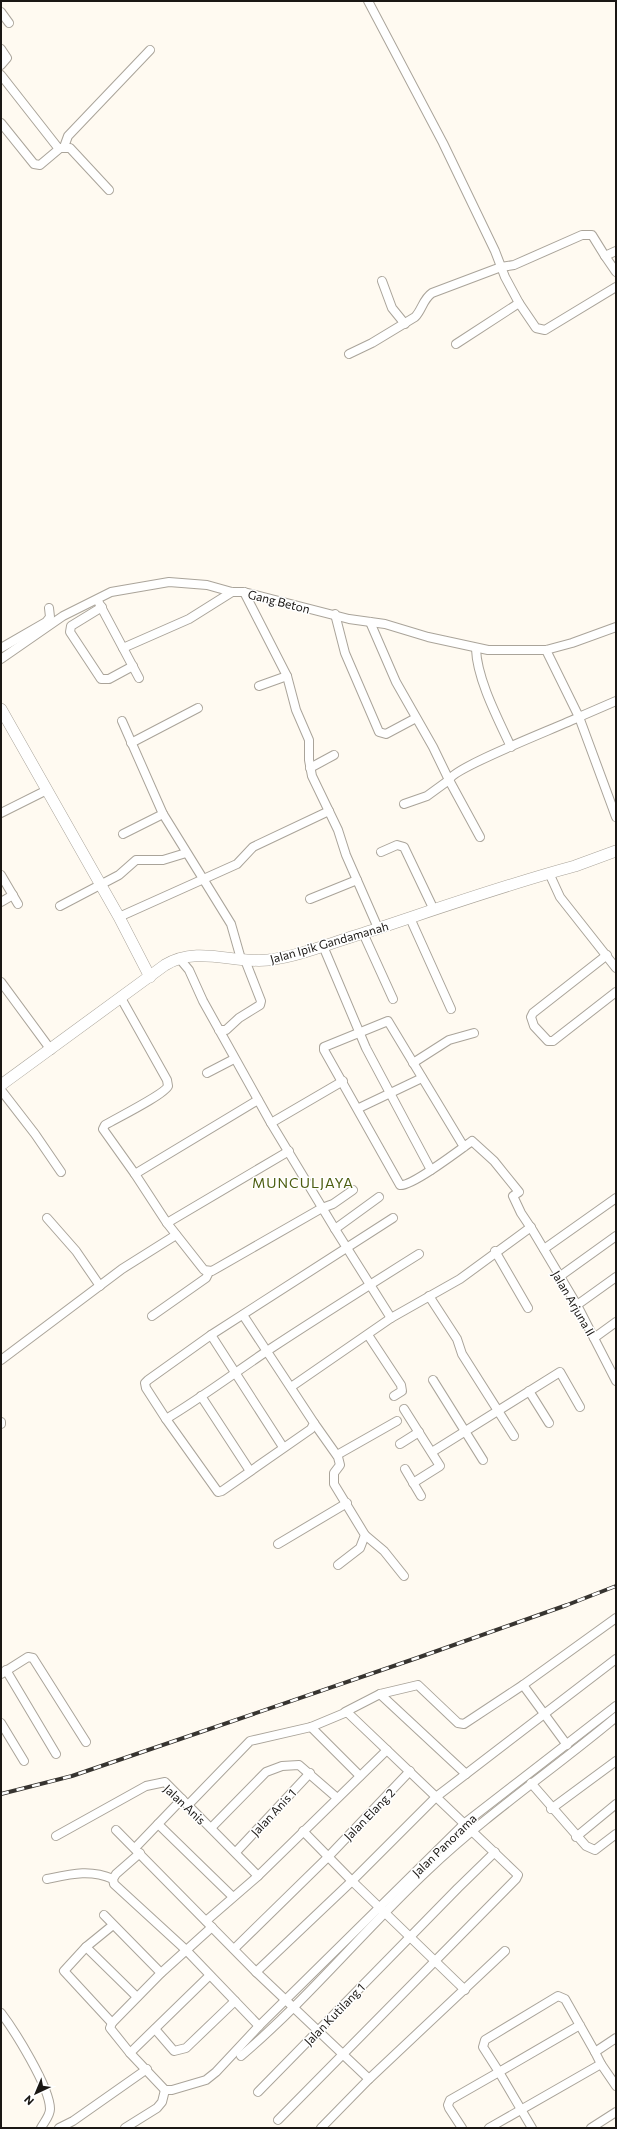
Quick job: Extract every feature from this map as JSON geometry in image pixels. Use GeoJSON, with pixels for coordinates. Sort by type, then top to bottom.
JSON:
{"type":"FeatureCollection","features":[{"type":"Feature","properties":{"kind":"street"},"geometry":{"type":"LineString","coordinates":[[368,1],[443,143],[519,303],[536,328],[542,330],[616,287]]}},
{"type":"Feature","properties":{"kind":"street"},"geometry":{"type":"LineString","coordinates":[[1,12],[9,23]]}},
{"type":"Feature","properties":{"kind":"street"},"geometry":{"type":"LineString","coordinates":[[1,49],[7,58],[1,65]]}},
{"type":"Feature","properties":{"kind":"street"},"geometry":{"type":"LineString","coordinates":[[1,123],[34,164],[40,165],[62,148],[68,136],[150,50]]}},
{"type":"Feature","properties":{"kind":"street"},"geometry":{"type":"LineString","coordinates":[[1,75],[62,148]]}},
{"type":"Feature","properties":{"kind":"street"},"geometry":{"type":"LineString","coordinates":[[62,148],[70,148],[80,157],[109,190]]}},
{"type":"Feature","properties":{"kind":"street"},"geometry":{"type":"LineString","coordinates":[[348,354],[372,343],[405,324],[420,312],[427,297],[432,293],[501,267],[514,265],[582,235],[589,234],[594,238],[616,272]]}},
{"type":"Feature","properties":{"kind":"street"},"geometry":{"type":"LineString","coordinates":[[605,256],[616,251]]}},
{"type":"Feature","properties":{"kind":"street"},"geometry":{"type":"LineString","coordinates":[[382,281],[392,308],[405,324]]}},
{"type":"Feature","properties":{"kind":"street"},"geometry":{"type":"LineString","coordinates":[[456,344],[519,303]]}},
{"type":"Feature","properties":{"kind":"street","name":"Gang Beton"},"geometry":{"type":"LineString","coordinates":[[1,658],[28,641],[55,621],[111,592],[126,588],[169,582],[207,585],[232,592],[244,592],[335,614],[349,619],[384,624],[476,649],[524,652],[546,650],[572,643],[616,627]]}},
{"type":"Feature","properties":{"kind":"street"},"geometry":{"type":"LineString","coordinates":[[123,648],[189,619],[232,592]]}},
{"type":"Feature","properties":{"kind":"street"},"geometry":{"type":"LineString","coordinates":[[244,592],[287,676],[296,710],[309,740],[310,768],[330,811],[357,880],[378,928]]}},
{"type":"Feature","properties":{"kind":"street"},"geometry":{"type":"LineString","coordinates":[[97,599],[139,678]]}},
{"type":"Feature","properties":{"kind":"street"},"geometry":{"type":"LineString","coordinates":[[102,607],[71,626],[70,632],[101,679],[109,679],[133,666]]}},
{"type":"Feature","properties":{"kind":"street"},"geometry":{"type":"LineString","coordinates":[[1,648],[46,622],[50,617],[49,608]]}},
{"type":"Feature","properties":{"kind":"street"},"geometry":{"type":"LineString","coordinates":[[335,614],[345,653],[379,732],[386,734],[416,718]]}},
{"type":"Feature","properties":{"kind":"street"},"geometry":{"type":"LineString","coordinates":[[370,622],[396,682],[480,837]]}},
{"type":"Feature","properties":{"kind":"street"},"geometry":{"type":"LineString","coordinates":[[476,649],[482,677],[511,747]]}},
{"type":"Feature","properties":{"kind":"street"},"geometry":{"type":"LineString","coordinates":[[546,650],[579,717],[616,817]]}},
{"type":"Feature","properties":{"kind":"street"},"geometry":{"type":"LineString","coordinates":[[259,686],[287,676]]}},
{"type":"Feature","properties":{"kind":"street"},"geometry":{"type":"LineString","coordinates":[[404,804],[427,796],[449,780],[454,773],[616,701]]}},
{"type":"Feature","properties":{"kind":"street"},"geometry":{"type":"LineString","coordinates":[[131,743],[198,708]]}},
{"type":"Feature","properties":{"kind":"street"},"geometry":{"type":"LineString","coordinates":[[1,709],[119,917],[150,977]]}},
{"type":"Feature","properties":{"kind":"street"},"geometry":{"type":"LineString","coordinates":[[122,721],[163,814],[231,924],[243,960],[261,1001],[260,1005],[239,1018],[226,1030],[219,1030]]}},
{"type":"Feature","properties":{"kind":"street"},"geometry":{"type":"LineString","coordinates":[[310,768],[334,755]]}},
{"type":"Feature","properties":{"kind":"street"},"geometry":{"type":"LineString","coordinates":[[1,813],[48,790]]}},
{"type":"Feature","properties":{"kind":"street"},"geometry":{"type":"LineString","coordinates":[[119,917],[204,880],[236,864],[252,847],[330,811]]}},
{"type":"Feature","properties":{"kind":"street"},"geometry":{"type":"LineString","coordinates":[[123,834],[163,814]]}},
{"type":"Feature","properties":{"kind":"street"},"geometry":{"type":"LineString","coordinates":[[381,852],[397,844],[404,847],[434,910]]}},
{"type":"Feature","properties":{"kind":"street","name":"Jalan Ipik Gandamanah"},"geometry":{"type":"LineString","coordinates":[[1,1085],[51,1050],[165,965],[179,958],[195,954],[243,960],[275,959],[323,946],[616,851]]}},
{"type":"Feature","properties":{"kind":"street"},"geometry":{"type":"LineString","coordinates":[[60,906],[124,871],[136,860],[163,860],[186,853]]}},
{"type":"Feature","properties":{"kind":"street"},"geometry":{"type":"LineString","coordinates":[[549,873],[560,897],[616,968]]}},
{"type":"Feature","properties":{"kind":"street"},"geometry":{"type":"LineString","coordinates":[[1,875],[18,904]]}},
{"type":"Feature","properties":{"kind":"street"},"geometry":{"type":"LineString","coordinates":[[310,899],[357,880]]}},
{"type":"Feature","properties":{"kind":"street"},"geometry":{"type":"LineString","coordinates":[[1,902],[13,895]]}},
{"type":"Feature","properties":{"kind":"street"},"geometry":{"type":"LineString","coordinates":[[410,918],[423,943],[451,1009]]}},
{"type":"Feature","properties":{"kind":"street"},"geometry":{"type":"LineString","coordinates":[[363,933],[393,999]]}},
{"type":"Feature","properties":{"kind":"street"},"geometry":{"type":"LineString","coordinates":[[323,946],[359,1034],[389,1094],[431,1170]]}},
{"type":"Feature","properties":{"kind":"street"},"geometry":{"type":"LineString","coordinates":[[607,955],[532,1013],[531,1018],[534,1026],[548,1041],[553,1041],[616,992]]}},
{"type":"Feature","properties":{"kind":"street"},"geometry":{"type":"LineString","coordinates":[[179,958],[189,970],[203,1001],[271,1124],[289,1151],[346,1248],[391,1318]]}},
{"type":"Feature","properties":{"kind":"street"},"geometry":{"type":"LineString","coordinates":[[1,982],[51,1050]]}},
{"type":"Feature","properties":{"kind":"street"},"geometry":{"type":"LineString","coordinates":[[121,998],[168,1083],[168,1086],[164,1092],[133,1108],[103,1128],[176,1236],[204,1270],[209,1272]]}},
{"type":"Feature","properties":{"kind":"street"},"geometry":{"type":"LineString","coordinates":[[388,1021],[413,1063],[464,1147],[431,1170],[406,1184],[400,1185],[359,1108],[324,1050],[324,1046],[359,1034],[388,1021]]}},
{"type":"Feature","properties":{"kind":"street"},"geometry":{"type":"LineString","coordinates":[[413,1063],[449,1040],[474,1033]]}},
{"type":"Feature","properties":{"kind":"street"},"geometry":{"type":"LineString","coordinates":[[207,1074],[234,1059]]}},
{"type":"Feature","properties":{"kind":"street"},"geometry":{"type":"LineString","coordinates":[[359,1108],[370,1101],[389,1094],[422,1078]]}},
{"type":"Feature","properties":{"kind":"street"},"geometry":{"type":"LineString","coordinates":[[271,1124],[343,1082]]}},
{"type":"Feature","properties":{"kind":"street"},"geometry":{"type":"LineString","coordinates":[[1,1090],[61,1172]]}},
{"type":"Feature","properties":{"kind":"street"},"geometry":{"type":"LineString","coordinates":[[135,1174],[258,1100]]}},
{"type":"Feature","properties":{"kind":"street","name":"Jalan Arjuna II"},"geometry":{"type":"LineString","coordinates":[[464,1147],[474,1142],[513,1183],[519,1192],[513,1196],[521,1213],[531,1227],[559,1277],[577,1305],[594,1338],[613,1364],[616,1381]]}},
{"type":"Feature","properties":{"kind":"street"},"geometry":{"type":"LineString","coordinates":[[167,1223],[289,1151]]}},
{"type":"Feature","properties":{"kind":"street"},"geometry":{"type":"LineString","coordinates":[[152,1316],[206,1278],[209,1272],[322,1208],[333,1204],[353,1190]]}},
{"type":"Feature","properties":{"kind":"street"},"geometry":{"type":"LineString","coordinates":[[335,1230],[379,1197]]}},
{"type":"Feature","properties":{"kind":"street"},"geometry":{"type":"LineString","coordinates":[[544,1249],[616,1198]]}},
{"type":"Feature","properties":{"kind":"street"},"geometry":{"type":"LineString","coordinates":[[47,1218],[76,1251],[100,1286]]}},
{"type":"Feature","properties":{"kind":"street"},"geometry":{"type":"LineString","coordinates":[[314,1424],[311,1429],[283,1447],[222,1491],[218,1492],[166,1419],[146,1388],[146,1381],[211,1335],[393,1218]]}},
{"type":"Feature","properties":{"kind":"street"},"geometry":{"type":"LineString","coordinates":[[291,1387],[391,1318],[460,1279],[495,1251],[531,1227]]}},
{"type":"Feature","properties":{"kind":"street"},"geometry":{"type":"LineString","coordinates":[[1,1360],[122,1269],[176,1236]]}},
{"type":"Feature","properties":{"kind":"street"},"geometry":{"type":"LineString","coordinates":[[559,1277],[616,1236]]}},
{"type":"Feature","properties":{"kind":"street"},"geometry":{"type":"LineString","coordinates":[[495,1251],[528,1308]]}},
{"type":"Feature","properties":{"kind":"street"},"geometry":{"type":"LineString","coordinates":[[166,1419],[266,1352],[418,1254]]}},
{"type":"Feature","properties":{"kind":"street"},"geometry":{"type":"LineString","coordinates":[[577,1305],[616,1277]]}},
{"type":"Feature","properties":{"kind":"street"},"geometry":{"type":"LineString","coordinates":[[429,1296],[457,1339],[462,1354],[514,1436]]}},
{"type":"Feature","properties":{"kind":"street"},"geometry":{"type":"LineString","coordinates":[[243,1315],[314,1424],[337,1455],[340,1465],[334,1473],[333,1479],[365,1535],[384,1551],[404,1576]]}},
{"type":"Feature","properties":{"kind":"street"},"geometry":{"type":"LineString","coordinates":[[594,1338],[616,1322]]}},
{"type":"Feature","properties":{"kind":"street"},"geometry":{"type":"LineString","coordinates":[[211,1335],[283,1447]]}},
{"type":"Feature","properties":{"kind":"street"},"geometry":{"type":"LineString","coordinates":[[368,1335],[402,1385],[402,1391],[394,1396]]}},
{"type":"Feature","properties":{"kind":"street"},"geometry":{"type":"LineString","coordinates":[[432,1452],[560,1372],[580,1407]]}},
{"type":"Feature","properties":{"kind":"street"},"geometry":{"type":"LineString","coordinates":[[433,1380],[483,1460]]}},
{"type":"Feature","properties":{"kind":"street"},"geometry":{"type":"LineString","coordinates":[[529,1391],[549,1423]]}},
{"type":"Feature","properties":{"kind":"street"},"geometry":{"type":"LineString","coordinates":[[201,1396],[250,1471]]}},
{"type":"Feature","properties":{"kind":"street"},"geometry":{"type":"LineString","coordinates":[[404,1409],[440,1466],[413,1483]]}},
{"type":"Feature","properties":{"kind":"street"},"geometry":{"type":"LineString","coordinates":[[337,1455],[397,1421]]}},
{"type":"Feature","properties":{"kind":"street"},"geometry":{"type":"LineString","coordinates":[[400,1444],[419,1432]]}},
{"type":"Feature","properties":{"kind":"street"},"geometry":{"type":"LineString","coordinates":[[404,1469],[421,1496]]}},
{"type":"Feature","properties":{"kind":"street"},"geometry":{"type":"LineString","coordinates":[[278,1544],[347,1503]]}},
{"type":"Feature","properties":{"kind":"street"},"geometry":{"type":"LineString","coordinates":[[338,1565],[360,1548],[365,1535]]}},
{"type":"Feature","properties":{"kind":"street"},"geometry":{"type":"LineString","coordinates":[[188,1805],[246,1744],[258,1738],[312,1727],[380,1694],[418,1685],[462,1724],[523,1685],[616,1618]]}},
{"type":"Feature","properties":{"kind":"street"},"geometry":{"type":"LineString","coordinates":[[56,1754],[3,1672],[28,1657],[33,1658],[86,1742]]}},
{"type":"Feature","properties":{"kind":"street"},"geometry":{"type":"LineString","coordinates":[[256,1972],[352,1881],[436,1797],[616,1659]]}},
{"type":"Feature","properties":{"kind":"street"},"geometry":{"type":"LineString","coordinates":[[523,1685],[567,1745]]}},
{"type":"Feature","properties":{"kind":"street"},"geometry":{"type":"LineString","coordinates":[[380,1694],[466,1774]]}},
{"type":"Feature","properties":{"kind":"street","name":"Jalan Panorama"},"geometry":{"type":"LineString","coordinates":[[165,2090],[172,2090],[206,2080],[216,2072],[259,2026],[382,1910],[465,1823],[616,1706]]}},
{"type":"Feature","properties":{"kind":"street"},"geometry":{"type":"LineString","coordinates":[[278,2120],[314,2086],[342,2054],[435,1962],[518,1876],[517,1873],[465,1823],[348,1713],[345,1712]]}},
{"type":"Feature","properties":{"kind":"street"},"geometry":{"type":"LineString","coordinates":[[241,2056],[294,2007],[382,1910],[472,1830],[531,1783],[614,1721]]}},
{"type":"Feature","properties":{"kind":"street"},"geometry":{"type":"LineString","coordinates":[[1,1723],[24,1761]]}},
{"type":"Feature","properties":{"kind":"street"},"geometry":{"type":"LineString","coordinates":[[312,1727],[360,1776]]}},
{"type":"Feature","properties":{"kind":"street"},"geometry":{"type":"LineString","coordinates":[[126,2128],[157,2108],[162,2102],[165,2090],[111,2031],[112,2023],[186,1950],[233,1897],[258,1876],[336,1797],[387,1750]]}},
{"type":"Feature","properties":{"kind":"street"},"geometry":{"type":"LineString","coordinates":[[551,1809],[616,1761]]}},
{"type":"Feature","properties":{"kind":"street"},"geometry":{"type":"LineString","coordinates":[[211,1828],[268,1770],[282,1766],[297,1764],[310,1773],[336,1797]]}},
{"type":"Feature","properties":{"kind":"street","name":"Jalan Elang 2"},"geometry":{"type":"LineString","coordinates":[[234,1949],[328,1856],[410,1771]]}},
{"type":"Feature","properties":{"kind":"street","name":"Jalan Anis 1"},"geometry":{"type":"LineString","coordinates":[[236,1852],[310,1773]]}},
{"type":"Feature","properties":{"kind":"street","name":"Jalan Anis"},"geometry":{"type":"LineString","coordinates":[[56,1836],[152,1784],[165,1782],[236,1852],[258,1876]]}},
{"type":"Feature","properties":{"kind":"street"},"geometry":{"type":"LineString","coordinates":[[531,1783],[551,1809],[586,1846],[595,1850],[616,1834]]}},
{"type":"Feature","properties":{"kind":"street"},"geometry":{"type":"LineString","coordinates":[[182,1799],[158,1824],[137,1851],[116,1874],[113,1879],[114,1884],[186,1950],[209,1976],[259,2026]]}},
{"type":"Feature","properties":{"kind":"street"},"geometry":{"type":"LineString","coordinates":[[576,1837],[616,1804]]}},
{"type":"Feature","properties":{"kind":"street"},"geometry":{"type":"LineString","coordinates":[[158,1824],[233,1897]]}},
{"type":"Feature","properties":{"kind":"street"},"geometry":{"type":"LineString","coordinates":[[116,1830],[256,1972],[369,2080]]}},
{"type":"Feature","properties":{"kind":"street"},"geometry":{"type":"LineString","coordinates":[[303,1831],[409,1937],[465,1990]]}},
{"type":"Feature","properties":{"kind":"street","name":"Jalan Kutilang 1"},"geometry":{"type":"LineString","coordinates":[[258,2092],[409,1937],[495,1852]]}},
{"type":"Feature","properties":{"kind":"street"},"geometry":{"type":"LineString","coordinates":[[47,1880],[75,1874],[99,1873],[113,1879]]}},
{"type":"Feature","properties":{"kind":"street"},"geometry":{"type":"LineString","coordinates":[[104,1916],[161,1973]]}},
{"type":"Feature","properties":{"kind":"street"},"geometry":{"type":"LineString","coordinates":[[112,1924],[86,1947],[64,1971],[112,2023]]}},
{"type":"Feature","properties":{"kind":"street"},"geometry":{"type":"LineString","coordinates":[[86,1947],[137,1997]]}},
{"type":"Feature","properties":{"kind":"street"},"geometry":{"type":"LineString","coordinates":[[321,2128],[369,2080],[505,1951]]}},
{"type":"Feature","properties":{"kind":"street"},"geometry":{"type":"LineString","coordinates":[[130,2053],[209,1976]]}},
{"type":"Feature","properties":{"kind":"street"},"geometry":{"type":"LineString","coordinates":[[532,2128],[483,2047],[485,2040],[558,1996],[565,1999],[601,2064],[616,2086]]}},
{"type":"Feature","properties":{"kind":"street"},"geometry":{"type":"LineString","coordinates":[[155,2029],[174,2051],[183,2050],[235,2001]]}},
{"type":"Feature","properties":{"kind":"street"},"geometry":{"type":"LineString","coordinates":[[1,2012],[28,2057],[46,2092],[50,2109],[41,2128]]}},
{"type":"Feature","properties":{"kind":"street"},"geometry":{"type":"LineString","coordinates":[[462,2128],[449,2108],[448,2105],[450,2100],[580,2025]]}},
{"type":"Feature","properties":{"kind":"street"},"geometry":{"type":"LineString","coordinates":[[595,2052],[616,2038]]}},
{"type":"Feature","properties":{"kind":"street"},"geometry":{"type":"LineString","coordinates":[[489,2128],[601,2064]]}},
{"type":"Feature","properties":{"kind":"street"},"geometry":{"type":"LineString","coordinates":[[59,2128],[74,2121],[147,2069]]}},
{"type":"Feature","properties":{"kind":"street"},"geometry":{"type":"LineString","coordinates":[[591,2128],[616,2112]]}},
{"type":"Feature","properties":{"kind":"railway"},"geometry":{"type":"LineString","coordinates":[[1,1794],[72,1776],[417,1658],[616,1586]]}},
{"type":"Feature","properties":{"kind":"district","name":"MUNCULJAYA"},"geometry":{"type":"Point","coordinates":[303,1182]}}]}
